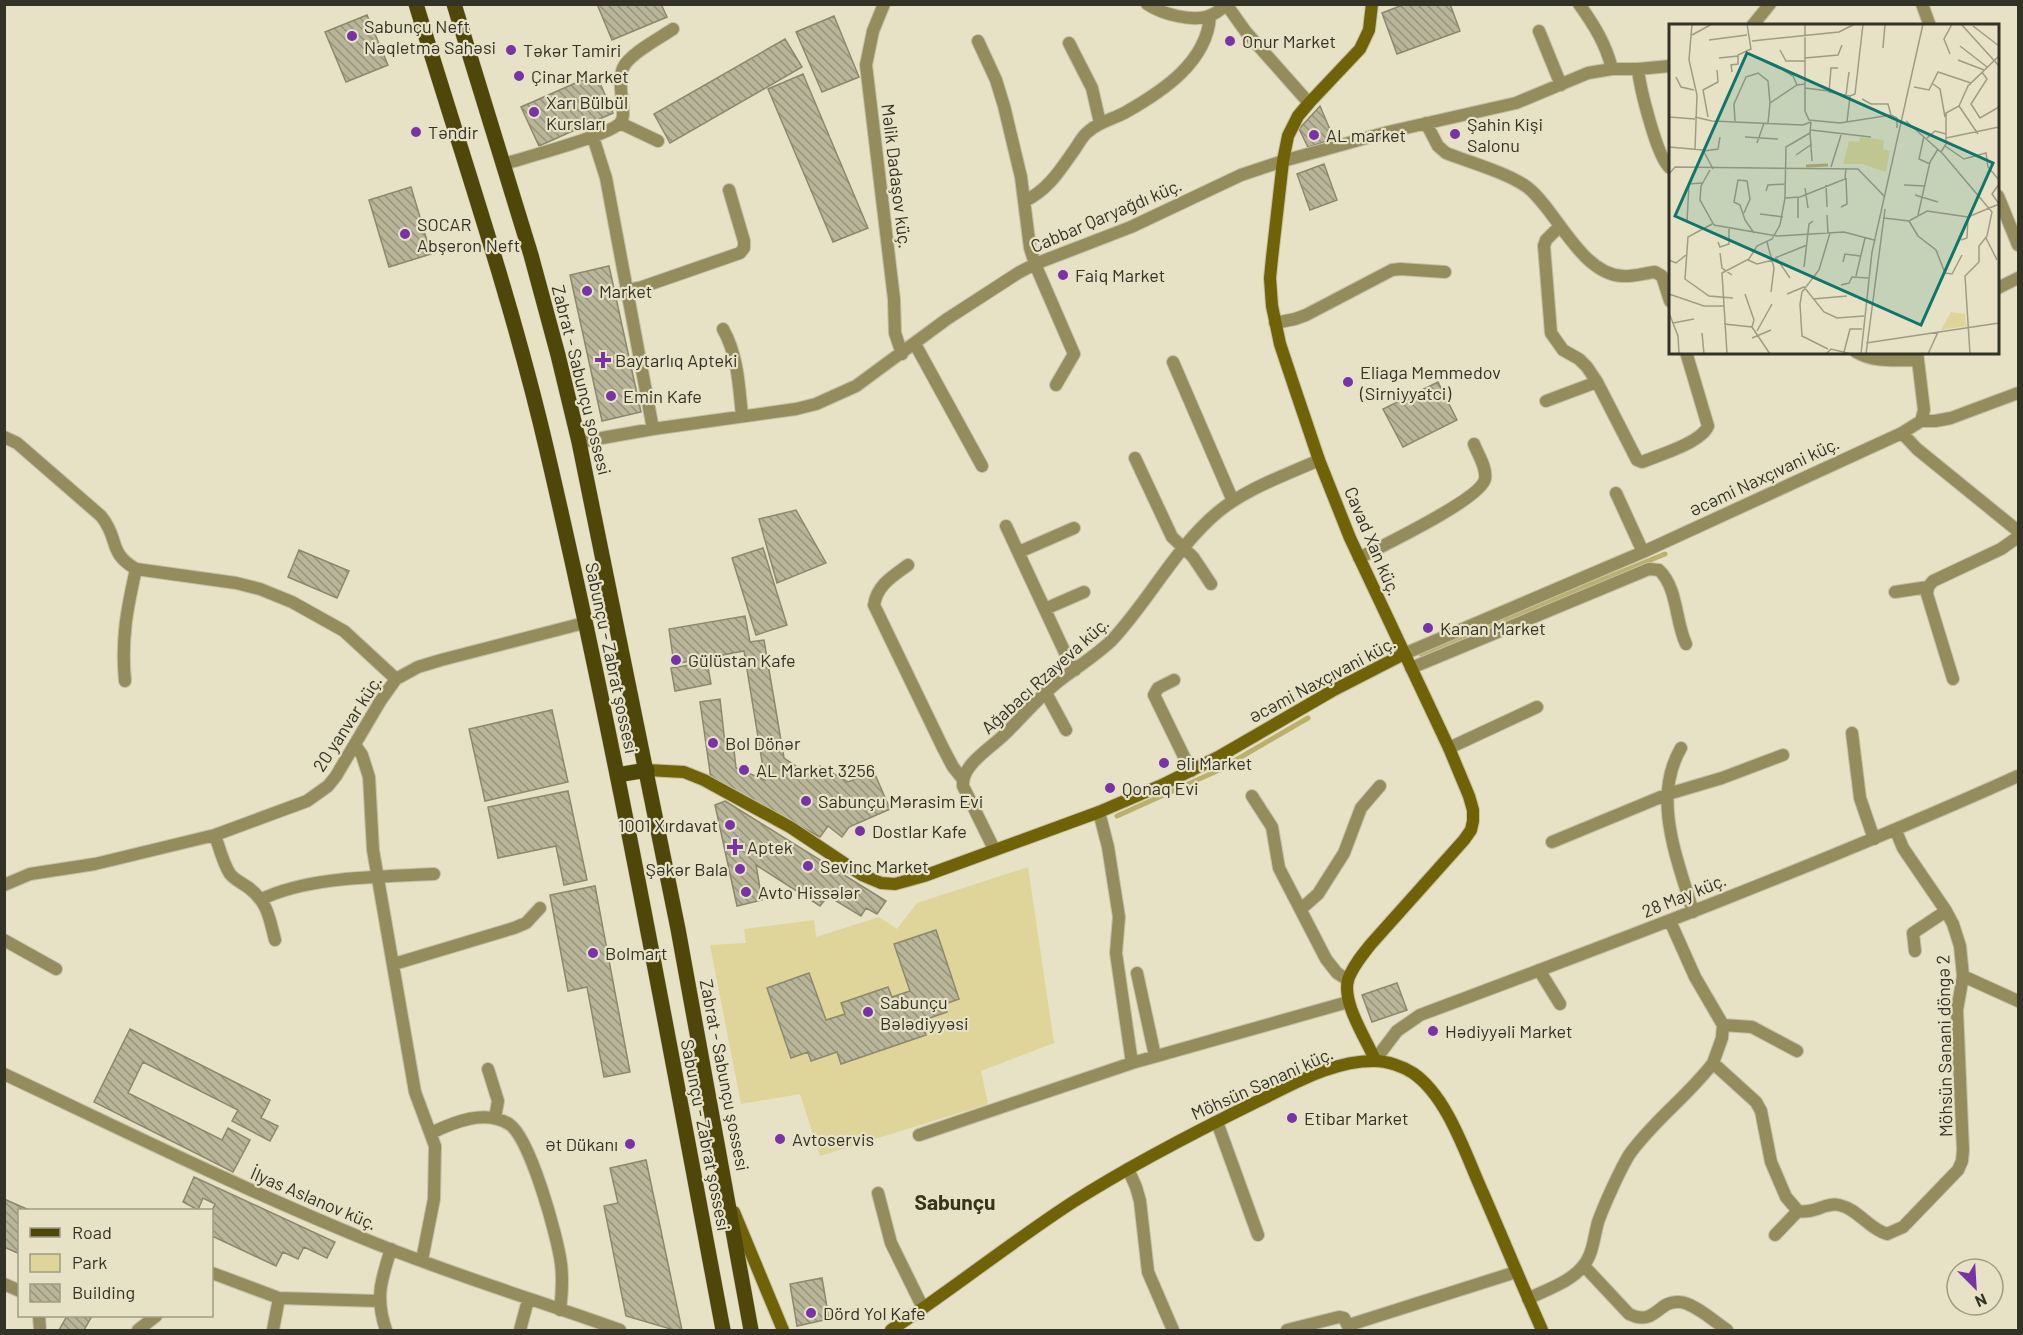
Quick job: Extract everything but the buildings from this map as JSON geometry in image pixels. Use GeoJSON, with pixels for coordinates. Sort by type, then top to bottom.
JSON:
{"type":"FeatureCollection","features":[{"type":"Feature","properties":{"kind":"main road","name":"Sabunçu - Zabrat şossesi"},"geometry":{"type":"LineString","coordinates":[[416,4],[497,266],[547,450],[617,775],[723,1330]]}},
{"type":"Feature","properties":{"kind":"main road","name":"Zabrat - Sabunçu şossesi"},"geometry":{"type":"LineString","coordinates":[[454,4],[540,288],[579,442],[647,770],[751,1330]]}},
{"type":"Feature","properties":{"kind":"main road"},"geometry":{"type":"LineString","coordinates":[[617,775],[647,770]]}},
{"type":"Feature","properties":{"kind":"street","name":"Məlik Dadaşov küç."},"geometry":{"type":"LineString","coordinates":[[884,4],[871,40],[866,65],[894,299],[895,333],[902,354]]}},
{"type":"Feature","properties":{"kind":"street"},"geometry":{"type":"LineString","coordinates":[[1147,4],[1161,12],[1173,15],[1210,16],[1226,5],[1246,32],[1309,103]]}},
{"type":"Feature","properties":{"kind":"street","name":"Cavad Xan küç."},"geometry":{"type":"LineString","coordinates":[[1372,4],[1369,30],[1360,50],[1309,103],[1292,126],[1283,161],[1270,278],[1275,323],[1284,357],[1319,460],[1359,558],[1449,748],[1473,810],[1471,830],[1464,840],[1371,944],[1358,960],[1348,980],[1348,1002],[1376,1060]]}},
{"type":"Feature","properties":{"kind":"street"},"geometry":{"type":"LineString","coordinates":[[1579,4],[1598,30],[1612,69]]}},
{"type":"Feature","properties":{"kind":"street"},"geometry":{"type":"LineString","coordinates":[[1754,24],[1770,4]]}},
{"type":"Feature","properties":{"kind":"street"},"geometry":{"type":"LineString","coordinates":[[1922,4],[1929,24]]}},
{"type":"Feature","properties":{"kind":"street"},"geometry":{"type":"LineString","coordinates":[[1025,201],[1040,193],[1052,182],[1082,138],[1100,123],[1125,113],[1163,88],[1185,69],[1203,46],[1209,31],[1210,16]]}},
{"type":"Feature","properties":{"kind":"street"},"geometry":{"type":"LineString","coordinates":[[504,164],[612,130],[621,123],[623,113],[621,74],[624,65],[673,29]]}},
{"type":"Feature","properties":{"kind":"street"},"geometry":{"type":"LineString","coordinates":[[1539,30],[1561,85]]}},
{"type":"Feature","properties":{"kind":"street"},"geometry":{"type":"LineString","coordinates":[[978,41],[996,80],[1004,106],[1025,201],[1030,248],[1074,354],[1056,385]]}},
{"type":"Feature","properties":{"kind":"street"},"geometry":{"type":"LineString","coordinates":[[1069,43],[1092,88],[1100,123]]}},
{"type":"Feature","properties":{"kind":"street","name":"Cabbar Qaryağdı küç."},"geometry":{"type":"LineString","coordinates":[[579,442],[816,404],[856,386],[996,286],[1035,264],[1080,249],[1131,227],[1241,175],[1283,161],[1426,123],[1516,103],[1588,73],[1612,69],[1669,66]]}},
{"type":"Feature","properties":{"kind":"street"},"geometry":{"type":"LineString","coordinates":[[1638,69],[1660,154],[1669,167]]}},
{"type":"Feature","properties":{"kind":"street"},"geometry":{"type":"LineString","coordinates":[[621,123],[658,141]]}},
{"type":"Feature","properties":{"kind":"street"},"geometry":{"type":"LineString","coordinates":[[1426,123],[1438,146],[1446,153],[1526,187],[1539,200],[1576,248],[1608,273],[1623,276],[1655,272],[1662,276],[1669,295]]}},
{"type":"Feature","properties":{"kind":"street"},"geometry":{"type":"LineString","coordinates":[[593,136],[606,178],[654,429]]}},
{"type":"Feature","properties":{"kind":"street"},"geometry":{"type":"LineString","coordinates":[[628,290],[740,253],[744,248],[744,241],[729,190]]}},
{"type":"Feature","properties":{"kind":"street"},"geometry":{"type":"LineString","coordinates":[[1999,198],[2019,245]]}},
{"type":"Feature","properties":{"kind":"street"},"geometry":{"type":"LineString","coordinates":[[1559,227],[1546,240],[1543,255],[1551,333],[1563,350],[1579,359],[1587,367],[1637,460],[1642,462],[1697,439],[1706,432],[1708,426],[1687,354]]}},
{"type":"Feature","properties":{"kind":"street"},"geometry":{"type":"LineString","coordinates":[[1275,323],[1306,315],[1392,270],[1446,272]]}},
{"type":"Feature","properties":{"kind":"street"},"geometry":{"type":"LineString","coordinates":[[1999,288],[2019,278]]}},
{"type":"Feature","properties":{"kind":"street"},"geometry":{"type":"LineString","coordinates":[[723,330],[732,346],[737,367],[742,416]]}},
{"type":"Feature","properties":{"kind":"street"},"geometry":{"type":"LineString","coordinates":[[915,344],[982,466]]}},
{"type":"Feature","properties":{"kind":"street"},"geometry":{"type":"LineString","coordinates":[[1859,354],[1864,358],[1878,360],[1917,356],[1924,410],[1921,420]]}},
{"type":"Feature","properties":{"kind":"street"},"geometry":{"type":"LineString","coordinates":[[1173,362],[1233,501]]}},
{"type":"Feature","properties":{"kind":"street"},"geometry":{"type":"LineString","coordinates":[[1546,401],[1597,382]]}},
{"type":"Feature","properties":{"kind":"street","name":"Əcəmi Naxçıvani küç."},"geometry":{"type":"LineString","coordinates":[[647,770],[684,772],[704,780],[790,827],[862,875],[881,883],[895,884],[907,881],[1099,812],[1191,771],[1332,691],[1404,654],[1643,552],[1902,433],[1921,420],[1935,421],[1951,417],[2019,393]]}},
{"type":"Feature","properties":{"kind":"street"},"geometry":{"type":"LineString","coordinates":[[1902,433],[1917,449],[2019,531]]}},
{"type":"Feature","properties":{"kind":"street"},"geometry":{"type":"LineString","coordinates":[[4,436],[17,443],[101,516],[114,536],[117,555],[125,563],[135,569],[236,583],[260,589],[292,602],[344,631],[396,679]]}},
{"type":"Feature","properties":{"kind":"street"},"geometry":{"type":"LineString","coordinates":[[1359,558],[1447,511],[1479,490],[1485,481],[1484,468],[1474,444]]}},
{"type":"Feature","properties":{"kind":"street"},"geometry":{"type":"LineString","coordinates":[[1135,458],[1172,537],[1192,557],[1211,584]]}},
{"type":"Feature","properties":{"kind":"street","name":"Ağabacı Rzayeva küç."},"geometry":{"type":"LineString","coordinates":[[962,778],[966,769],[1002,738],[1046,693],[1114,638],[1208,522],[1233,501],[1319,460]]}},
{"type":"Feature","properties":{"kind":"street"},"geometry":{"type":"LineString","coordinates":[[1616,493],[1643,552]]}},
{"type":"Feature","properties":{"kind":"street"},"geometry":{"type":"LineString","coordinates":[[1006,526],[1075,670]]}},
{"type":"Feature","properties":{"kind":"street"},"geometry":{"type":"LineString","coordinates":[[1018,552],[1074,528]]}},
{"type":"Feature","properties":{"kind":"street"},"geometry":{"type":"LineString","coordinates":[[1953,679],[1927,594],[1928,587],[1933,581],[2001,549],[2019,537]]}},
{"type":"Feature","properties":{"kind":"street"},"geometry":{"type":"LineString","coordinates":[[908,565],[884,584],[876,594],[874,604],[942,748],[962,778],[968,796],[994,849]]}},
{"type":"Feature","properties":{"kind":"street"},"geometry":{"type":"LineString","coordinates":[[125,681],[122,656],[124,624],[135,569]]}},
{"type":"Feature","properties":{"kind":"street"},"geometry":{"type":"LineString","coordinates":[[1411,668],[1649,570],[1659,570],[1669,583],[1686,644]]}},
{"type":"Feature","properties":{"kind":"street"},"geometry":{"type":"LineString","coordinates":[[1895,592],[1928,587]]}},
{"type":"Feature","properties":{"kind":"street"},"geometry":{"type":"LineString","coordinates":[[1045,609],[1084,592]]}},
{"type":"Feature","properties":{"kind":"street","name":"20 yanvar küç."},"geometry":{"type":"LineString","coordinates":[[4,885],[30,874],[95,864],[215,834],[284,811],[318,795],[336,777],[381,700],[396,679],[418,667],[441,660],[584,623]]}},
{"type":"Feature","properties":{"kind":"street"},"geometry":{"type":"LineString","coordinates":[[1174,680],[1158,688],[1154,694],[1191,771]]}},
{"type":"Feature","properties":{"kind":"street"},"geometry":{"type":"LineString","coordinates":[[1046,693],[1066,730]]}},
{"type":"Feature","properties":{"kind":"street"},"geometry":{"type":"LineString","coordinates":[[1449,748],[1537,707]]}},
{"type":"Feature","properties":{"kind":"street"},"geometry":{"type":"LineString","coordinates":[[1852,733],[1860,798],[1874,839]]}},
{"type":"Feature","properties":{"kind":"street"},"geometry":{"type":"LineString","coordinates":[[355,745],[362,754],[369,777],[371,833],[377,877],[415,1092],[431,1133],[435,1159],[434,1199],[422,1260]]}},
{"type":"Feature","properties":{"kind":"street"},"geometry":{"type":"LineString","coordinates":[[1681,748],[1672,763],[1669,776],[1670,832],[1693,912]]}},
{"type":"Feature","properties":{"kind":"street"},"geometry":{"type":"LineString","coordinates":[[1552,842],[1668,794],[1722,778],[1783,755]]}},
{"type":"Feature","properties":{"kind":"street","name":"28 May küç."},"geometry":{"type":"LineString","coordinates":[[1376,1060],[1397,1030],[1413,1019],[1670,921],[1896,831],[2019,776]]}},
{"type":"Feature","properties":{"kind":"street"},"geometry":{"type":"LineString","coordinates":[[1301,909],[1318,894],[1344,853],[1361,808],[1380,786]]}},
{"type":"Feature","properties":{"kind":"street"},"geometry":{"type":"LineString","coordinates":[[1252,796],[1272,827],[1279,868],[1332,968],[1348,980]]}},
{"type":"Feature","properties":{"kind":"street"},"geometry":{"type":"LineString","coordinates":[[1099,812],[1108,847],[1119,917],[1116,953],[1132,1063]]}},
{"type":"Feature","properties":{"kind":"street","name":"Möhsün Sənani döngə 2"},"geometry":{"type":"LineString","coordinates":[[1798,1211],[1812,1212],[1838,1205],[1849,1208],[1878,1232],[1887,1234],[1903,1227],[1958,1170],[1962,1161],[1957,1010],[1963,976],[1960,946],[1946,911],[1903,848],[1896,831]]}},
{"type":"Feature","properties":{"kind":"street"},"geometry":{"type":"LineString","coordinates":[[215,834],[229,872],[262,899],[275,940]]}},
{"type":"Feature","properties":{"kind":"street"},"geometry":{"type":"LineString","coordinates":[[262,899],[297,886],[377,877],[434,874]]}},
{"type":"Feature","properties":{"kind":"street"},"geometry":{"type":"LineString","coordinates":[[394,964],[514,928],[526,923],[540,908]]}},
{"type":"Feature","properties":{"kind":"street"},"geometry":{"type":"LineString","coordinates":[[1915,951],[1913,933],[1946,911]]}},
{"type":"Feature","properties":{"kind":"street"},"geometry":{"type":"LineString","coordinates":[[1528,1299],[1559,1283],[1584,1266],[1599,1221],[1628,1157],[1713,1063],[1722,1038],[1723,1025],[1695,977],[1670,921]]}},
{"type":"Feature","properties":{"kind":"street"},"geometry":{"type":"LineString","coordinates":[[4,940],[56,969]]}},
{"type":"Feature","properties":{"kind":"street"},"geometry":{"type":"LineString","coordinates":[[1539,970],[1560,1004]]}},
{"type":"Feature","properties":{"kind":"street"},"geometry":{"type":"LineString","coordinates":[[1137,973],[1155,1056]]}},
{"type":"Feature","properties":{"kind":"street"},"geometry":{"type":"LineString","coordinates":[[1963,976],[2019,1001]]}},
{"type":"Feature","properties":{"kind":"street"},"geometry":{"type":"LineString","coordinates":[[919,1135],[1132,1063],[1348,1002]]}},
{"type":"Feature","properties":{"kind":"street"},"geometry":{"type":"LineString","coordinates":[[1723,1025],[1752,1027],[1797,1051]]}},
{"type":"Feature","properties":{"kind":"street","name":"Möhsün Sənani küç."},"geometry":{"type":"LineString","coordinates":[[891,1330],[1073,1202],[1128,1169],[1298,1082],[1350,1063],[1376,1060],[1397,1065],[1412,1072],[1438,1099],[1463,1148],[1542,1330]]}},
{"type":"Feature","properties":{"kind":"street"},"geometry":{"type":"LineString","coordinates":[[1713,1063],[1756,1102],[1761,1111],[1771,1162],[1786,1197],[1798,1211],[1774,1235]]}},
{"type":"Feature","properties":{"kind":"street"},"geometry":{"type":"LineString","coordinates":[[488,1069],[498,1101],[495,1118]]}},
{"type":"Feature","properties":{"kind":"street","name":"İlyas Aslanov küç."},"geometry":{"type":"LineString","coordinates":[[4,1074],[268,1199],[391,1249],[528,1300],[620,1330]]}},
{"type":"Feature","properties":{"kind":"street"},"geometry":{"type":"LineString","coordinates":[[431,1133],[460,1120],[481,1117],[495,1118],[510,1124],[519,1132],[555,1232],[563,1285],[560,1310]]}},
{"type":"Feature","properties":{"kind":"street"},"geometry":{"type":"LineString","coordinates":[[1216,1122],[1258,1235]]}},
{"type":"Feature","properties":{"kind":"street"},"geometry":{"type":"LineString","coordinates":[[1128,1169],[1140,1201],[1148,1272],[1173,1330]]}},
{"type":"Feature","properties":{"kind":"street"},"geometry":{"type":"LineString","coordinates":[[878,1193],[891,1243],[922,1308]]}},
{"type":"Feature","properties":{"kind":"street"},"geometry":{"type":"LineString","coordinates":[[728,1198],[783,1330]]}},
{"type":"Feature","properties":{"kind":"street"},"geometry":{"type":"LineString","coordinates":[[386,1330],[378,1301],[382,1276],[391,1249]]}},
{"type":"Feature","properties":{"kind":"street"},"geometry":{"type":"LineString","coordinates":[[1584,1266],[1629,1314],[1638,1319],[1647,1318],[1668,1304],[1678,1301],[1690,1304],[1727,1330]]}},
{"type":"Feature","properties":{"kind":"street"},"geometry":{"type":"LineString","coordinates":[[1287,1330],[1339,1317],[1344,1318],[1350,1328],[1516,1272]]}},
{"type":"Feature","properties":{"kind":"street"},"geometry":{"type":"LineString","coordinates":[[213,1273],[279,1298],[378,1301]]}},
{"type":"Feature","properties":{"kind":"street"},"geometry":{"type":"LineString","coordinates":[[4,1284],[18,1290]]}},
{"type":"Feature","properties":{"kind":"street"},"geometry":{"type":"LineString","coordinates":[[273,1330],[279,1298]]}},
{"type":"Feature","properties":{"kind":"street"},"geometry":{"type":"LineString","coordinates":[[520,1330],[528,1300]]}},
{"type":"Feature","properties":{"kind":"street"},"geometry":{"type":"LineString","coordinates":[[138,1330],[155,1317]]}},
{"type":"Feature","properties":{"kind":"green space"},"geometry":{"type":"Polygon","coordinates":[[[1028,867],[1054,1043],[981,1071],[988,1104],[820,1156],[800,1094],[741,1104],[710,945],[746,943],[744,929],[814,920],[816,937],[879,917],[897,929],[917,903],[1028,867]]]}},
{"type":"Feature","properties":{"kind":"waterway"},"geometry":{"type":"LineString","coordinates":[[1421,654],[1665,554]]}},
{"type":"Feature","properties":{"kind":"waterway"},"geometry":{"type":"LineString","coordinates":[[1117,816],[1217,771],[1308,718]]}},
{"type":"Feature","properties":{"kind":"place","name":"Sabunçu Neft Nəqletmə Sahəsi"},"geometry":{"type":"Point","coordinates":[352,36]}},
{"type":"Feature","properties":{"kind":"place","name":"Onur Market"},"geometry":{"type":"Point","coordinates":[1230,41]}},
{"type":"Feature","properties":{"kind":"place","name":"Təkər Tamiri"},"geometry":{"type":"Point","coordinates":[511,50]}},
{"type":"Feature","properties":{"kind":"place","name":"Çinar Market"},"geometry":{"type":"Point","coordinates":[519,76]}},
{"type":"Feature","properties":{"kind":"place","name":"Xarı Bülbül Kursları"},"geometry":{"type":"Point","coordinates":[534,112]}},
{"type":"Feature","properties":{"kind":"place","name":"Təndir"},"geometry":{"type":"Point","coordinates":[416,132]}},
{"type":"Feature","properties":{"kind":"place","name":"Şahin Kişi Salonu"},"geometry":{"type":"Point","coordinates":[1455,134]}},
{"type":"Feature","properties":{"kind":"place","name":"AL market"},"geometry":{"type":"Point","coordinates":[1314,135]}},
{"type":"Feature","properties":{"kind":"place","name":"SOCAR Abşeron Neft"},"geometry":{"type":"Point","coordinates":[405,234]}},
{"type":"Feature","properties":{"kind":"place","name":"Faiq Market"},"geometry":{"type":"Point","coordinates":[1063,275]}},
{"type":"Feature","properties":{"kind":"place","name":"Market"},"geometry":{"type":"Point","coordinates":[587,291]}},
{"type":"Feature","properties":{"kind":"place","name":"Baytarlıq Apteki"},"geometry":{"type":"Point","coordinates":[603,360]}},
{"type":"Feature","properties":{"kind":"place","name":"Eliaga Memmedov (Sirniyyatci)"},"geometry":{"type":"Point","coordinates":[1348,382]}},
{"type":"Feature","properties":{"kind":"place","name":"Emin Kafe"},"geometry":{"type":"Point","coordinates":[611,396]}},
{"type":"Feature","properties":{"kind":"place","name":"Kanan Market"},"geometry":{"type":"Point","coordinates":[1428,628]}},
{"type":"Feature","properties":{"kind":"place","name":"Gülüstan Kafe"},"geometry":{"type":"Point","coordinates":[676,660]}},
{"type":"Feature","properties":{"kind":"place","name":"Bol Dönər"},"geometry":{"type":"Point","coordinates":[713,743]}},
{"type":"Feature","properties":{"kind":"place","name":"Əli Market"},"geometry":{"type":"Point","coordinates":[1164,763]}},
{"type":"Feature","properties":{"kind":"place","name":"AL Market 3256"},"geometry":{"type":"Point","coordinates":[744,770]}},
{"type":"Feature","properties":{"kind":"place","name":"Qonaq Evi"},"geometry":{"type":"Point","coordinates":[1110,788]}},
{"type":"Feature","properties":{"kind":"place","name":"Sabunçu Mərasim Evi"},"geometry":{"type":"Point","coordinates":[806,801]}},
{"type":"Feature","properties":{"kind":"place","name":"1001 Xırdavat"},"geometry":{"type":"Point","coordinates":[730,825]}},
{"type":"Feature","properties":{"kind":"place","name":"Dostlar Kafe"},"geometry":{"type":"Point","coordinates":[860,831]}},
{"type":"Feature","properties":{"kind":"place","name":"Aptek"},"geometry":{"type":"Point","coordinates":[735,847]}},
{"type":"Feature","properties":{"kind":"place","name":"Sevinc Market"},"geometry":{"type":"Point","coordinates":[808,866]}},
{"type":"Feature","properties":{"kind":"place","name":"Şəkər Bala"},"geometry":{"type":"Point","coordinates":[740,869]}},
{"type":"Feature","properties":{"kind":"place","name":"Avto Hissələr"},"geometry":{"type":"Point","coordinates":[746,892]}},
{"type":"Feature","properties":{"kind":"place","name":"Bolmart"},"geometry":{"type":"Point","coordinates":[593,953]}},
{"type":"Feature","properties":{"kind":"place","name":"Sabunçu Bələdiyyəsi"},"geometry":{"type":"Point","coordinates":[868,1012]}},
{"type":"Feature","properties":{"kind":"place","name":"Hədiyyəli Market"},"geometry":{"type":"Point","coordinates":[1433,1031]}},
{"type":"Feature","properties":{"kind":"place","name":"Etibar Market"},"geometry":{"type":"Point","coordinates":[1292,1118]}},
{"type":"Feature","properties":{"kind":"place","name":"Avtoservis"},"geometry":{"type":"Point","coordinates":[780,1139]}},
{"type":"Feature","properties":{"kind":"place","name":"Ət Dükanı"},"geometry":{"type":"Point","coordinates":[630,1144]}},
{"type":"Feature","properties":{"kind":"place","name":"Dörd Yol Kafe"},"geometry":{"type":"Point","coordinates":[811,1313]}},
{"type":"Feature","properties":{"kind":"district","name":"Sabunçu"},"geometry":{"type":"Point","coordinates":[955,1201]}}]}
